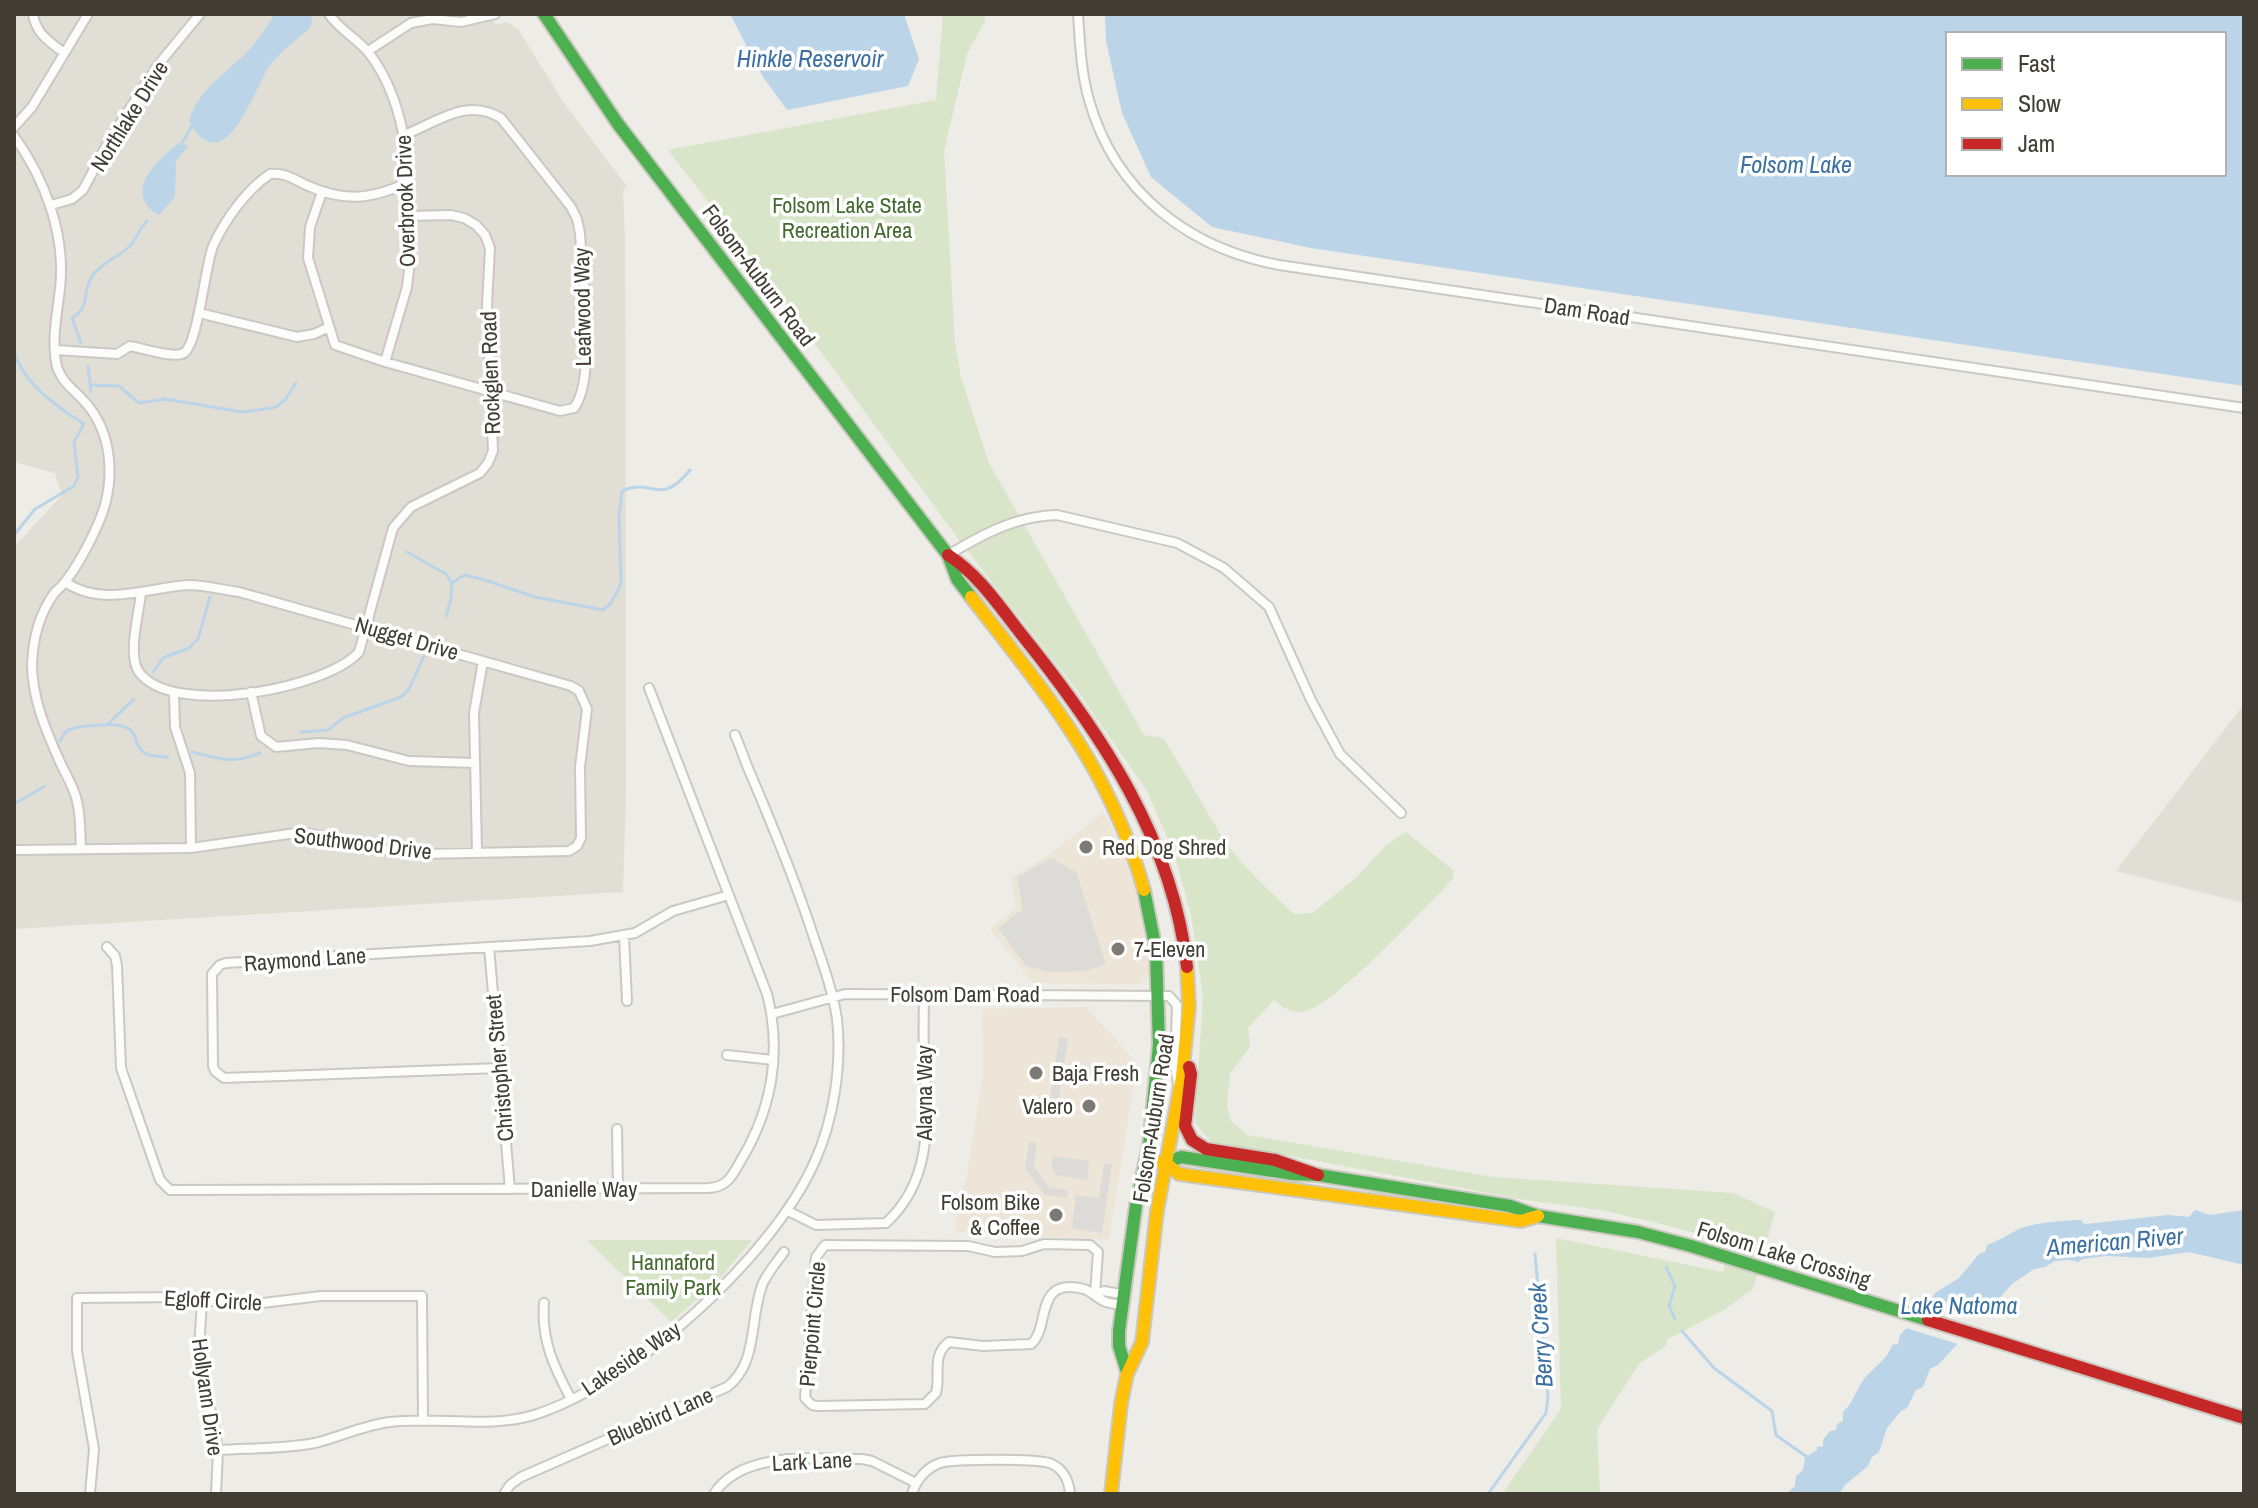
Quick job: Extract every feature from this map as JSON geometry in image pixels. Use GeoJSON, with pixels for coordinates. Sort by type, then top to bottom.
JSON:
{"type":"FeatureCollection","features":[{"type":"Feature","properties":{"kind":"main road","name":"Folsom-Auburn Road"},"geometry":{"type":"LineString","coordinates":[[544,14],[618,124],[948,555],[957,579],[1094,765],[1117,814],[1142,881],[1157,945],[1162,1042],[1147,1160],[1138,1192],[1119,1343],[1127,1372]]}},
{"type":"Feature","properties":{"kind":"main road","name":"Folsom-Auburn Road"},"geometry":{"type":"LineString","coordinates":[[948,555],[969,569],[1058,682],[1117,767],[1139,807],[1162,865],[1181,938],[1189,995],[1185,1055],[1159,1194],[1142,1346],[1127,1372],[1111,1494]]}},
{"type":"Feature","properties":{"kind":"main road"},"geometry":{"type":"LineString","coordinates":[[1185,1055],[1191,1074],[1185,1126],[1192,1140],[1206,1149],[1275,1160],[1318,1175]]}},
{"type":"Feature","properties":{"kind":"main road","name":"Folsom Lake Crossing"},"geometry":{"type":"LineString","coordinates":[[1147,1160],[1166,1163],[1181,1157],[1318,1175],[1510,1206],[1538,1216],[1638,1232],[1728,1257],[2244,1418]]}},
{"type":"Feature","properties":{"kind":"main road","name":"Folsom Lake Crossing"},"geometry":{"type":"LineString","coordinates":[[1166,1163],[1179,1174],[1521,1221],[1538,1216]]}},
{"type":"Feature","properties":{"kind":"street"},"geometry":{"type":"LineString","coordinates":[[33,14],[42,36],[64,53]]}},
{"type":"Feature","properties":{"kind":"street"},"geometry":{"type":"LineString","coordinates":[[14,127],[32,107],[88,14]]}},
{"type":"Feature","properties":{"kind":"street","name":"Northlake Drive"},"geometry":{"type":"LineString","coordinates":[[51,205],[72,199],[83,190],[109,141],[158,65],[200,14]]}},
{"type":"Feature","properties":{"kind":"street","name":"Overbrook Drive"},"geometry":{"type":"LineString","coordinates":[[329,14],[368,51],[392,95],[404,135],[408,216],[407,287],[385,362]]}},
{"type":"Feature","properties":{"kind":"street"},"geometry":{"type":"LineString","coordinates":[[368,51],[411,23],[444,14]]}},
{"type":"Feature","properties":{"kind":"street"},"geometry":{"type":"LineString","coordinates":[[432,19],[461,22],[495,14]]}},
{"type":"Feature","properties":{"kind":"street","name":"Dam Road"},"geometry":{"type":"LineString","coordinates":[[1078,14],[1089,102],[1098,128],[1115,160],[1137,189],[1163,215],[1226,252],[1279,265],[2244,408]]}},
{"type":"Feature","properties":{"kind":"street","name":"Leafwood Way"},"geometry":{"type":"LineString","coordinates":[[322,192],[307,242],[308,258],[332,338],[340,348],[568,412],[578,403],[585,362],[586,329],[577,219],[571,207],[501,118],[490,112],[477,108],[463,109],[404,135]]}},
{"type":"Feature","properties":{"kind":"street"},"geometry":{"type":"LineString","coordinates":[[14,136],[34,165],[51,205],[61,268],[55,327],[56,364],[61,376],[99,421],[107,442],[110,463],[104,506],[65,582],[54,593],[39,623],[32,664],[40,712],[77,801],[81,849]]}},
{"type":"Feature","properties":{"kind":"street"},"geometry":{"type":"LineString","coordinates":[[56,350],[117,354],[130,346],[174,356],[189,349],[213,247],[227,221],[264,178],[277,173],[334,196],[381,195],[407,183]]}},
{"type":"Feature","properties":{"kind":"street","name":"Rockglen Road"},"geometry":{"type":"LineString","coordinates":[[174,694],[273,690],[351,662],[359,652],[368,627],[393,528],[411,507],[480,473],[488,463],[493,451],[487,305],[490,248],[485,235],[464,218],[451,215],[408,216]]}},
{"type":"Feature","properties":{"kind":"street"},"geometry":{"type":"LineString","coordinates":[[199,313],[297,337],[329,327]]}},
{"type":"Feature","properties":{"kind":"street"},"geometry":{"type":"LineString","coordinates":[[948,555],[991,530],[1038,515],[1057,515],[1177,543],[1224,568],[1269,607],[1311,700],[1340,754],[1401,813]]}},
{"type":"Feature","properties":{"kind":"street","name":"Nugget Drive"},"geometry":{"type":"LineString","coordinates":[[65,582],[96,595],[141,593],[192,585],[239,592],[571,686],[585,700],[587,709],[580,767],[581,838],[577,846],[566,851]]}},
{"type":"Feature","properties":{"kind":"street"},"geometry":{"type":"LineString","coordinates":[[141,593],[133,654],[135,664],[148,680],[174,694],[175,727],[190,773],[191,848]]}},
{"type":"Feature","properties":{"kind":"street"},"geometry":{"type":"LineString","coordinates":[[477,852],[475,697],[483,661]]}},
{"type":"Feature","properties":{"kind":"street","name":"Danielle Way"},"geometry":{"type":"LineString","coordinates":[[107,947],[115,956],[117,965],[121,1068],[160,1180],[166,1188],[176,1192],[709,1188],[727,1182],[761,1122],[771,1086],[772,1014],[649,688]]}},
{"type":"Feature","properties":{"kind":"street"},"geometry":{"type":"LineString","coordinates":[[251,692],[261,736],[276,747],[319,743],[347,745],[409,761],[475,763]]}},
{"type":"Feature","properties":{"kind":"street","name":"Lakeside Way"},"geometry":{"type":"LineString","coordinates":[[218,1450],[295,1446],[376,1424],[519,1418],[553,1408],[639,1357],[693,1315],[740,1269],[788,1211],[815,1162],[828,1119],[837,1063],[837,1027],[833,998],[788,861],[735,735]]}},
{"type":"Feature","properties":{"kind":"street","name":"Southwood Drive"},"geometry":{"type":"LineString","coordinates":[[17,850],[191,848],[303,832],[397,852],[566,851]]}},
{"type":"Feature","properties":{"kind":"street","name":"Raymond Lane"},"geometry":{"type":"LineString","coordinates":[[499,1068],[219,1076],[213,1066],[212,974],[220,965],[624,936],[673,911],[729,895]]}},
{"type":"Feature","properties":{"kind":"street"},"geometry":{"type":"LineString","coordinates":[[624,936],[627,1001]]}},
{"type":"Feature","properties":{"kind":"street","name":"Christopher Street"},"geometry":{"type":"LineString","coordinates":[[489,947],[510,1189]]}},
{"type":"Feature","properties":{"kind":"street","name":"Folsom Dam Road"},"geometry":{"type":"LineString","coordinates":[[772,1014],[845,994],[1161,995]]}},
{"type":"Feature","properties":{"kind":"street","name":"Alayna Way"},"geometry":{"type":"LineString","coordinates":[[788,1211],[816,1225],[886,1223],[903,1207],[923,1157],[927,1129],[924,994]]}},
{"type":"Feature","properties":{"kind":"street"},"geometry":{"type":"LineString","coordinates":[[1161,995],[1173,998],[1177,1005],[1175,1067],[1179,1086]]}},
{"type":"Feature","properties":{"kind":"street"},"geometry":{"type":"LineString","coordinates":[[727,1055],[773,1060]]}},
{"type":"Feature","properties":{"kind":"street"},"geometry":{"type":"LineString","coordinates":[[617,1129],[618,1189]]}},
{"type":"Feature","properties":{"kind":"street","name":"Pierpoint Circle"},"geometry":{"type":"LineString","coordinates":[[1095,1294],[1098,1252],[1090,1245],[1044,1244],[1022,1251],[995,1252],[968,1246],[825,1245],[816,1257],[805,1398],[818,1406],[925,1404],[938,1388],[938,1358],[945,1345],[957,1341],[983,1346],[1031,1344],[1040,1333],[1043,1306],[1055,1292],[1062,1289],[1078,1288],[1095,1294],[1104,1291],[1125,1300]]}},
{"type":"Feature","properties":{"kind":"street","name":"Bluebird Lane"},"geometry":{"type":"LineString","coordinates":[[504,1494],[521,1477],[727,1387],[746,1362],[761,1287],[784,1252]]}},
{"type":"Feature","properties":{"kind":"street","name":"Egloff Circle"},"geometry":{"type":"LineString","coordinates":[[90,1494],[93,1441],[77,1351],[77,1298],[202,1300],[245,1305],[321,1296],[422,1296],[423,1421]]}},
{"type":"Feature","properties":{"kind":"street","name":"Hollyann Drive"},"geometry":{"type":"LineString","coordinates":[[202,1300],[199,1350],[218,1450],[216,1494]]}},
{"type":"Feature","properties":{"kind":"street"},"geometry":{"type":"LineString","coordinates":[[544,1303],[546,1345],[571,1399]]}},
{"type":"Feature","properties":{"kind":"street","name":"Lark Lane"},"geometry":{"type":"LineString","coordinates":[[714,1494],[729,1478],[776,1460],[862,1459],[916,1483]]}},
{"type":"Feature","properties":{"kind":"street"},"geometry":{"type":"LineString","coordinates":[[912,1494],[916,1483],[932,1467],[946,1462],[1037,1460],[1058,1468],[1065,1476],[1070,1494]]}},
{"type":"Feature","properties":{"kind":"shaded area"},"geometry":{"type":"Polygon","coordinates":[[[14,14],[490,14],[496,25],[507,22],[518,29],[566,106],[627,186],[623,190],[626,790],[623,892],[14,929],[14,547],[62,495],[55,473],[14,462],[14,14]]]}},
{"type":"Feature","properties":{"kind":"shaded area"},"geometry":{"type":"Polygon","coordinates":[[[2244,704],[2244,903],[2116,871],[2244,704]]]}},
{"type":"Feature","properties":{"kind":"shaded area"},"geometry":{"type":"Polygon","coordinates":[[[1103,813],[1123,849],[1138,898],[1149,966],[1148,978],[1139,984],[1033,983],[990,929],[1016,908],[1011,877],[1050,854],[1103,813]]]}},
{"type":"Feature","properties":{"kind":"shaded area"},"geometry":{"type":"Polygon","coordinates":[[[1051,858],[1076,872],[1106,964],[1087,971],[1050,972],[1026,966],[998,928],[1023,909],[1017,877],[1051,858]]]}},
{"type":"Feature","properties":{"kind":"shaded area"},"geometry":{"type":"Polygon","coordinates":[[[1086,1007],[1137,1063],[1109,1240],[956,1232],[955,1211],[966,1181],[983,1073],[982,1009],[1086,1007]]]}},
{"type":"Feature","properties":{"kind":"shaded area"},"geometry":{"type":"Polygon","coordinates":[[[1059,1037],[1068,1038],[1057,1113],[1048,1112],[1059,1037]]]}},
{"type":"Feature","properties":{"kind":"shaded area"},"geometry":{"type":"Polygon","coordinates":[[[1029,1142],[1037,1143],[1034,1167],[1049,1187],[1068,1190],[1067,1198],[1045,1195],[1025,1169],[1029,1142]]]}},
{"type":"Feature","properties":{"kind":"shaded area"},"geometry":{"type":"Polygon","coordinates":[[[1053,1156],[1089,1161],[1087,1180],[1056,1175],[1051,1168],[1053,1156]]]}},
{"type":"Feature","properties":{"kind":"shaded area"},"geometry":{"type":"Polygon","coordinates":[[[1104,1163],[1112,1164],[1102,1233],[1072,1228],[1076,1195],[1099,1198],[1104,1163]]]}},
{"type":"Feature","properties":{"kind":"green space","name":"Folsom Lake State Recreation Area"},"geometry":{"type":"Polygon","coordinates":[[[943,14],[985,14],[985,21],[967,54],[944,151],[955,344],[961,377],[989,463],[1144,735],[1163,738],[1237,857],[1294,914],[1312,913],[1356,878],[1387,844],[1406,832],[1454,871],[1452,880],[1335,994],[1302,1012],[1287,1009],[1274,1000],[1248,1028],[1250,1047],[1230,1074],[1227,1106],[1231,1121],[1248,1135],[1493,1177],[1733,1193],[1775,1212],[1753,1289],[1724,1310],[1666,1340],[1667,1345],[1639,1364],[1597,1429],[1600,1494],[1502,1494],[1561,1409],[1556,1238],[1723,1272],[1732,1243],[1600,1210],[1526,1200],[1210,1141],[1195,1123],[1203,996],[1191,915],[1175,856],[1147,791],[1077,690],[959,540],[760,269],[668,150],[936,100],[943,14]]]}},
{"type":"Feature","properties":{"kind":"green space","name":"Hannaford Family Park"},"geometry":{"type":"Polygon","coordinates":[[[587,1240],[752,1240],[715,1284],[671,1322],[587,1240]]]}},
{"type":"Feature","properties":{"kind":"water"},"geometry":{"type":"Polygon","coordinates":[[[275,14],[313,14],[310,28],[269,67],[236,127],[225,138],[214,143],[202,138],[189,121],[193,110],[214,82],[249,50],[275,14]]]}},
{"type":"Feature","properties":{"kind":"water","name":"Hinkle Reservoir"},"geometry":{"type":"Polygon","coordinates":[[[730,14],[904,14],[919,59],[908,86],[787,110],[763,77],[730,14]]]}},
{"type":"Feature","properties":{"kind":"water","name":"Folsom Lake"},"geometry":{"type":"Polygon","coordinates":[[[1105,14],[2244,14],[2244,386],[1311,248],[1212,227],[1151,177],[1122,113],[1106,41],[1105,14]]]}},
{"type":"Feature","properties":{"kind":"water"},"geometry":{"type":"Polygon","coordinates":[[[179,143],[188,146],[176,162],[175,197],[159,215],[148,206],[143,197],[143,187],[153,167],[179,143]]]}},
{"type":"Feature","properties":{"kind":"water","name":"Lake Natoma"},"geometry":{"type":"Polygon","coordinates":[[[2195,1210],[2210,1215],[2244,1210],[2244,1265],[2189,1252],[2148,1258],[2106,1256],[2078,1262],[2055,1261],[2034,1269],[2012,1284],[1939,1364],[1930,1369],[1923,1387],[1916,1390],[1907,1408],[1887,1428],[1879,1452],[1839,1494],[1786,1494],[1795,1486],[1796,1476],[1803,1470],[1805,1458],[1817,1447],[1823,1446],[1823,1440],[1830,1431],[1836,1430],[1837,1424],[1843,1421],[1843,1412],[1864,1379],[1884,1359],[1892,1345],[1898,1344],[1900,1335],[1922,1313],[1935,1293],[1959,1278],[1979,1254],[1985,1252],[1987,1245],[2019,1229],[2041,1224],[2082,1220],[2086,1224],[2168,1215],[2189,1217],[2195,1210]]]}},
{"type":"Feature","properties":{"kind":"pier"},"geometry":{"type":"Polygon","coordinates":[[[1928,1296],[1988,1315],[1961,1345],[1903,1327],[1928,1296]]]}},
{"type":"Feature","properties":{"kind":"waterway"},"geometry":{"type":"LineString","coordinates":[[182,143],[192,126]]}},
{"type":"Feature","properties":{"kind":"waterway"},"geometry":{"type":"LineString","coordinates":[[81,343],[72,318],[83,306],[90,280],[103,265],[129,247],[147,221]]}},
{"type":"Feature","properties":{"kind":"waterway"},"geometry":{"type":"LineString","coordinates":[[14,352],[33,384],[84,424],[74,442],[78,477],[74,486],[35,509],[14,535]]}},
{"type":"Feature","properties":{"kind":"waterway"},"geometry":{"type":"LineString","coordinates":[[88,366],[91,392]]}},
{"type":"Feature","properties":{"kind":"waterway"},"geometry":{"type":"LineString","coordinates":[[90,385],[119,386],[139,403],[165,399],[242,412],[276,407],[285,400],[296,383]]}},
{"type":"Feature","properties":{"kind":"waterway"},"geometry":{"type":"LineString","coordinates":[[446,616],[452,583],[464,575],[535,597],[603,610],[611,603],[621,584],[619,514],[622,491],[641,487],[663,490],[690,470]]}},
{"type":"Feature","properties":{"kind":"waterway"},"geometry":{"type":"LineString","coordinates":[[407,552],[446,574],[452,583]]}},
{"type":"Feature","properties":{"kind":"waterway"},"geometry":{"type":"LineString","coordinates":[[153,672],[163,658],[189,648],[198,639],[210,597]]}},
{"type":"Feature","properties":{"kind":"waterway"},"geometry":{"type":"LineString","coordinates":[[301,732],[328,730],[343,718],[401,697],[409,689],[424,656]]}},
{"type":"Feature","properties":{"kind":"waterway"},"geometry":{"type":"LineString","coordinates":[[108,724],[134,699]]}},
{"type":"Feature","properties":{"kind":"waterway"},"geometry":{"type":"LineString","coordinates":[[60,741],[64,733],[72,729],[96,725],[120,726],[131,731],[146,754],[168,757]]}},
{"type":"Feature","properties":{"kind":"waterway"},"geometry":{"type":"LineString","coordinates":[[192,752],[234,759],[260,753]]}},
{"type":"Feature","properties":{"kind":"waterway"},"geometry":{"type":"LineString","coordinates":[[14,804],[45,786]]}},
{"type":"Feature","properties":{"kind":"waterway","name":"Berry Creek"},"geometry":{"type":"LineString","coordinates":[[1488,1494],[1546,1413],[1548,1397],[1535,1254]]}},
{"type":"Feature","properties":{"kind":"waterway"},"geometry":{"type":"LineString","coordinates":[[1666,1267],[1675,1286],[1669,1306],[1675,1319]]}},
{"type":"Feature","properties":{"kind":"waterway"},"geometry":{"type":"LineString","coordinates":[[1682,1331],[1714,1368],[1772,1411],[1776,1435],[1807,1457]]}},
{"type":"Feature","properties":{"kind":"traffic: fast"},"geometry":{"type":"LineString","coordinates":[[544,14],[618,124],[948,555],[957,579],[971,597]]}},
{"type":"Feature","properties":{"kind":"traffic: fast"},"geometry":{"type":"LineString","coordinates":[[1127,1372],[1119,1346],[1119,1331],[1136,1205],[1149,1145],[1159,1045],[1156,950],[1144,890]]}},
{"type":"Feature","properties":{"kind":"traffic: fast"},"geometry":{"type":"LineString","coordinates":[[1166,1163],[1181,1157],[1318,1175],[1510,1206],[1538,1216],[1638,1232],[1928,1320]]}},
{"type":"Feature","properties":{"kind":"traffic: slow"},"geometry":{"type":"LineString","coordinates":[[971,597],[1073,734],[1113,807],[1144,890]]}},
{"type":"Feature","properties":{"kind":"traffic: slow"},"geometry":{"type":"LineString","coordinates":[[1111,1494],[1121,1404],[1127,1374],[1142,1342],[1157,1211],[1182,1077],[1189,1007],[1187,967]]}},
{"type":"Feature","properties":{"kind":"traffic: slow"},"geometry":{"type":"LineString","coordinates":[[1147,1160],[1166,1163],[1179,1174],[1521,1221],[1538,1216]]}},
{"type":"Feature","properties":{"kind":"traffic: jam"},"geometry":{"type":"LineString","coordinates":[[948,555],[988,592],[1051,672],[1105,749],[1149,831],[1166,875],[1179,920],[1187,967]]}},
{"type":"Feature","properties":{"kind":"traffic: jam"},"geometry":{"type":"LineString","coordinates":[[1189,1067],[1191,1074],[1185,1126],[1192,1140],[1206,1149],[1275,1160],[1318,1175]]}},
{"type":"Feature","properties":{"kind":"traffic: jam"},"geometry":{"type":"LineString","coordinates":[[1928,1320],[2244,1418]]}},
{"type":"Feature","properties":{"kind":"place","name":"Red Dog Shred"},"geometry":{"type":"Point","coordinates":[1086,847]}},
{"type":"Feature","properties":{"kind":"place","name":"7-Eleven"},"geometry":{"type":"Point","coordinates":[1118,949]}},
{"type":"Feature","properties":{"kind":"place","name":"Baja Fresh"},"geometry":{"type":"Point","coordinates":[1036,1073]}},
{"type":"Feature","properties":{"kind":"place","name":"Valero"},"geometry":{"type":"Point","coordinates":[1089,1106]}},
{"type":"Feature","properties":{"kind":"place","name":"Folsom Bike & Coffee"},"geometry":{"type":"Point","coordinates":[1056,1215]}},
{"type":"Feature","properties":{"kind":"water label","name":"American River"},"geometry":{"type":"Point","coordinates":[2115,1242]}}]}
